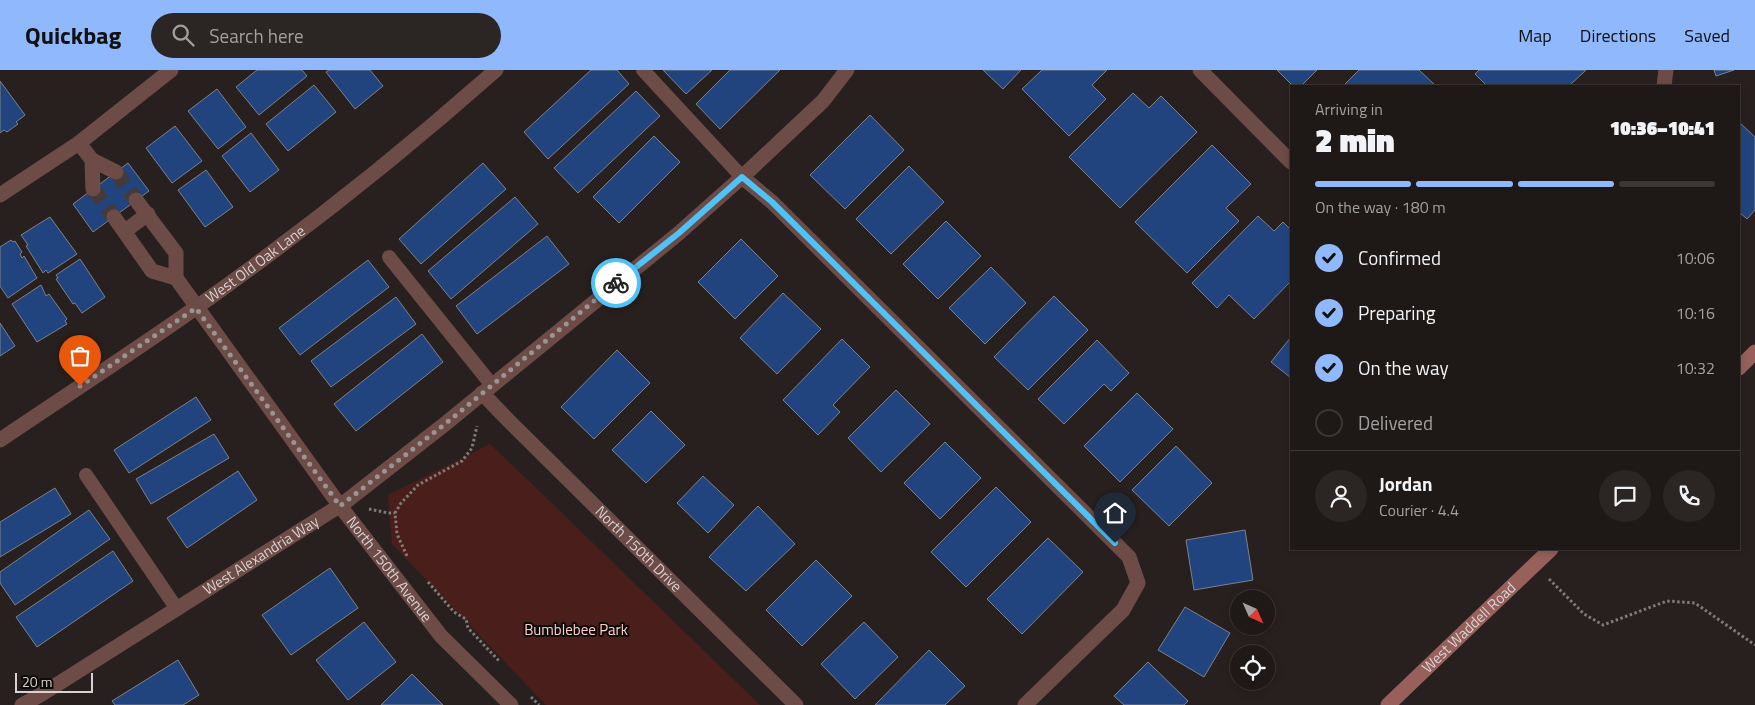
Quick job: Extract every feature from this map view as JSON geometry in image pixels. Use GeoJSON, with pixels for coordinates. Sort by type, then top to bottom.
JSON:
{"type":"FeatureCollection","features":[{"type":"Feature","properties":{"kind":"main road"},"geometry":{"type":"LineString","coordinates":[[1740,367],[1755,352]]}},
{"type":"Feature","properties":{"kind":"main road","name":"West Waddell Road"},"geometry":{"type":"LineString","coordinates":[[1388,705],[1550,550]]}},
{"type":"Feature","properties":{"kind":"street"},"geometry":{"type":"LineString","coordinates":[[0,195],[79,143],[171,70]]}},
{"type":"Feature","properties":{"kind":"street","name":"West Old Oak Lane"},"geometry":{"type":"LineString","coordinates":[[0,440],[196,308],[347,195],[438,122],[496,70]]}},
{"type":"Feature","properties":{"kind":"street","name":"West Alexandria Way"},"geometry":{"type":"LineString","coordinates":[[22,705],[46,700],[177,609],[340,506],[679,233],[742,177],[823,100],[847,70]]}},
{"type":"Feature","properties":{"kind":"street"},"geometry":{"type":"LineString","coordinates":[[1200,70],[1290,161]]}},
{"type":"Feature","properties":{"kind":"street"},"geometry":{"type":"LineString","coordinates":[[1664,85],[1666,70]]}},
{"type":"Feature","properties":{"kind":"street"},"geometry":{"type":"LineString","coordinates":[[79,143],[92,160],[116,172]]}},
{"type":"Feature","properties":{"kind":"street"},"geometry":{"type":"LineString","coordinates":[[92,160],[93,189]]}},
{"type":"Feature","properties":{"kind":"street"},"geometry":{"type":"LineString","coordinates":[[742,177],[772,202],[1129,557],[1138,583],[1123,610],[1025,705]]}},
{"type":"Feature","properties":{"kind":"street"},"geometry":{"type":"LineString","coordinates":[[114,217],[152,270],[176,278],[176,253],[136,200]]}},
{"type":"Feature","properties":{"kind":"street"},"geometry":{"type":"LineString","coordinates":[[125,231],[148,214]]}},
{"type":"Feature","properties":{"kind":"street","name":"North 150th Avenue"},"geometry":{"type":"LineString","coordinates":[[176,278],[340,506],[441,636],[511,705]]}},
{"type":"Feature","properties":{"kind":"street","name":"North 150th Drive"},"geometry":{"type":"LineString","coordinates":[[487,389],[516,428],[796,705]]}},
{"type":"Feature","properties":{"kind":"lane"},"geometry":{"type":"LineString","coordinates":[[643,70],[742,177]]}},
{"type":"Feature","properties":{"kind":"lane"},"geometry":{"type":"LineString","coordinates":[[389,257],[487,389]]}},
{"type":"Feature","properties":{"kind":"lane"},"geometry":{"type":"LineString","coordinates":[[86,475],[177,609]]}},
{"type":"Feature","properties":{"kind":"path"},"geometry":{"type":"LineString","coordinates":[[408,557],[396,534],[396,513],[401,503],[418,485],[462,461],[472,448],[487,389]]}},
{"type":"Feature","properties":{"kind":"path"},"geometry":{"type":"LineString","coordinates":[[1534,564],[1584,614],[1603,625],[1666,601],[1695,603],[1755,645]]}},
{"type":"Feature","properties":{"kind":"path"},"geometry":{"type":"LineString","coordinates":[[424,577],[454,612],[466,619],[468,628],[503,666]]}},
{"type":"Feature","properties":{"kind":"path"},"geometry":{"type":"LineString","coordinates":[[528,694],[539,705]]}},
{"type":"Feature","properties":{"kind":"green space","name":"Bumblebee Park"},"geometry":{"type":"Polygon","coordinates":[[[490,444],[760,705],[546,705],[392,544],[388,495],[490,444]]]}},
{"type":"Feature","properties":{"kind":"building"},"geometry":{"type":"Polygon","coordinates":[[[257,70],[302,70],[307,76],[259,115],[236,87],[257,70]]]}},
{"type":"Feature","properties":{"kind":"building"},"geometry":{"type":"Polygon","coordinates":[[[329,70],[370,70],[383,86],[355,109],[326,72],[329,70]]]}},
{"type":"Feature","properties":{"kind":"building"},"geometry":{"type":"Polygon","coordinates":[[[591,70],[617,70],[629,84],[548,159],[524,132],[591,70]]]}},
{"type":"Feature","properties":{"kind":"building"},"geometry":{"type":"Polygon","coordinates":[[[663,70],[712,70],[686,94],[663,70]]]}},
{"type":"Feature","properties":{"kind":"building"},"geometry":{"type":"Polygon","coordinates":[[[730,70],[780,70],[720,129],[696,104],[730,70]]]}},
{"type":"Feature","properties":{"kind":"building"},"geometry":{"type":"Polygon","coordinates":[[[983,70],[1021,70],[1003,89],[983,70]]]}},
{"type":"Feature","properties":{"kind":"building"},"geometry":{"type":"Polygon","coordinates":[[[1042,70],[1107,70],[1092,85],[1106,99],[1069,136],[1022,89],[1042,70]]]}},
{"type":"Feature","properties":{"kind":"building"},"geometry":{"type":"Polygon","coordinates":[[[1277,70],[1317,70],[1302,85],[1292,85],[1277,70]]]}},
{"type":"Feature","properties":{"kind":"building"},"geometry":{"type":"Polygon","coordinates":[[[1359,70],[1419,70],[1435,85],[1344,85],[1359,70]]]}},
{"type":"Feature","properties":{"kind":"building"},"geometry":{"type":"Polygon","coordinates":[[[1479,70],[1586,70],[1570,85],[1486,85],[1475,74],[1479,70]]]}},
{"type":"Feature","properties":{"kind":"building"},"geometry":{"type":"Polygon","coordinates":[[[1714,70],[1734,70],[1716,76],[1714,70]]]}},
{"type":"Feature","properties":{"kind":"building"},"geometry":{"type":"Polygon","coordinates":[[[0,81],[25,115],[16,122],[18,124],[7,132],[4,130],[0,133],[0,81]]]}},
{"type":"Feature","properties":{"kind":"building"},"geometry":{"type":"Polygon","coordinates":[[[314,85],[336,112],[288,151],[266,124],[314,85]]]}},
{"type":"Feature","properties":{"kind":"building"},"geometry":{"type":"Polygon","coordinates":[[[217,89],[246,127],[218,149],[188,111],[217,89]]]}},
{"type":"Feature","properties":{"kind":"building"},"geometry":{"type":"Polygon","coordinates":[[[636,91],[660,116],[578,193],[554,168],[636,91]]]}},
{"type":"Feature","properties":{"kind":"building"},"geometry":{"type":"Polygon","coordinates":[[[1133,93],[1149,108],[1161,96],[1197,132],[1120,208],[1069,157],[1133,93]]]}},
{"type":"Feature","properties":{"kind":"building"},"geometry":{"type":"Polygon","coordinates":[[[870,115],[904,150],[845,209],[810,175],[870,115]]]}},
{"type":"Feature","properties":{"kind":"building"},"geometry":{"type":"Polygon","coordinates":[[[1740,123],[1755,137],[1755,210],[1747,219],[1740,213],[1740,123]]]}},
{"type":"Feature","properties":{"kind":"building"},"geometry":{"type":"Polygon","coordinates":[[[175,126],[202,161],[172,183],[146,148],[175,126]]]}},
{"type":"Feature","properties":{"kind":"building"},"geometry":{"type":"Polygon","coordinates":[[[251,133],[279,170],[250,192],[222,156],[251,133]]]}},
{"type":"Feature","properties":{"kind":"building"},"geometry":{"type":"Polygon","coordinates":[[[654,136],[680,162],[619,223],[593,197],[654,136]]]}},
{"type":"Feature","properties":{"kind":"building"},"geometry":{"type":"Polygon","coordinates":[[[1212,145],[1251,184],[1226,208],[1239,221],[1187,273],[1135,222],[1212,145]]]}},
{"type":"Feature","properties":{"kind":"building"},"geometry":{"type":"Polygon","coordinates":[[[128,163],[149,191],[93,232],[73,204],[128,163]]]}},
{"type":"Feature","properties":{"kind":"building"},"geometry":{"type":"Polygon","coordinates":[[[483,163],[506,189],[421,264],[399,239],[483,163]]]}},
{"type":"Feature","properties":{"kind":"building"},"geometry":{"type":"Polygon","coordinates":[[[909,166],[944,202],[891,254],[856,219],[909,166]]]}},
{"type":"Feature","properties":{"kind":"building"},"geometry":{"type":"Polygon","coordinates":[[[206,170],[233,207],[205,227],[178,190],[206,170]]]}},
{"type":"Feature","properties":{"kind":"building"},"geometry":{"type":"Polygon","coordinates":[[[515,197],[538,224],[451,299],[428,271],[515,197]]]}},
{"type":"Feature","properties":{"kind":"building"},"geometry":{"type":"Polygon","coordinates":[[[1258,216],[1274,231],[1283,222],[1290,229],[1290,282],[1254,319],[1229,295],[1217,308],[1192,283],[1258,216]]]}},
{"type":"Feature","properties":{"kind":"building"},"geometry":{"type":"Polygon","coordinates":[[[50,217],[77,254],[48,273],[46,270],[43,273],[21,235],[50,217]]]}},
{"type":"Feature","properties":{"kind":"building"},"geometry":{"type":"Polygon","coordinates":[[[946,221],[981,256],[938,299],[903,264],[946,221]]]}},
{"type":"Feature","properties":{"kind":"building"},"geometry":{"type":"Polygon","coordinates":[[[547,236],[569,264],[477,334],[456,306],[547,236]]]}},
{"type":"Feature","properties":{"kind":"building"},"geometry":{"type":"Polygon","coordinates":[[[741,239],[778,276],[735,319],[698,282],[741,239]]]}},
{"type":"Feature","properties":{"kind":"building"},"geometry":{"type":"Polygon","coordinates":[[[11,240],[15,241],[22,252],[20,254],[22,258],[24,256],[37,278],[8,298],[0,286],[0,247],[11,240]]]}},
{"type":"Feature","properties":{"kind":"building"},"geometry":{"type":"Polygon","coordinates":[[[80,259],[105,297],[82,313],[75,303],[73,304],[56,279],[58,278],[56,275],[80,259]]]}},
{"type":"Feature","properties":{"kind":"building"},"geometry":{"type":"Polygon","coordinates":[[[368,260],[389,287],[300,355],[279,328],[368,260]]]}},
{"type":"Feature","properties":{"kind":"building"},"geometry":{"type":"Polygon","coordinates":[[[991,267],[1026,303],[985,344],[949,308],[991,267]]]}},
{"type":"Feature","properties":{"kind":"building"},"geometry":{"type":"Polygon","coordinates":[[[41,285],[46,296],[49,294],[67,319],[65,321],[67,324],[37,342],[12,304],[41,285]]]}},
{"type":"Feature","properties":{"kind":"building"},"geometry":{"type":"Polygon","coordinates":[[[783,293],[821,329],[777,374],[740,338],[783,293]]]}},
{"type":"Feature","properties":{"kind":"building"},"geometry":{"type":"Polygon","coordinates":[[[1054,296],[1088,330],[1028,390],[994,357],[1054,296]]]}},
{"type":"Feature","properties":{"kind":"building"},"geometry":{"type":"Polygon","coordinates":[[[396,297],[416,324],[331,387],[311,361],[396,297]]]}},
{"type":"Feature","properties":{"kind":"building"},"geometry":{"type":"Polygon","coordinates":[[[0,323],[15,346],[0,356],[0,323]]]}},
{"type":"Feature","properties":{"kind":"building"},"geometry":{"type":"Polygon","coordinates":[[[422,334],[443,362],[356,431],[334,404],[422,334]]]}},
{"type":"Feature","properties":{"kind":"building"},"geometry":{"type":"Polygon","coordinates":[[[1290,338],[1290,377],[1271,362],[1290,338]]]}},
{"type":"Feature","properties":{"kind":"building"},"geometry":{"type":"Polygon","coordinates":[[[842,339],[870,367],[833,405],[840,412],[818,435],[783,400],[842,339]]]}},
{"type":"Feature","properties":{"kind":"building"},"geometry":{"type":"Polygon","coordinates":[[[1097,340],[1129,373],[1111,391],[1104,384],[1064,424],[1038,399],[1097,340]]]}},
{"type":"Feature","properties":{"kind":"building"},"geometry":{"type":"Polygon","coordinates":[[[617,350],[650,383],[594,439],[561,407],[617,350]]]}},
{"type":"Feature","properties":{"kind":"building"},"geometry":{"type":"Polygon","coordinates":[[[896,390],[930,424],[881,472],[848,438],[896,390]]]}},
{"type":"Feature","properties":{"kind":"building"},"geometry":{"type":"Polygon","coordinates":[[[1137,393],[1173,429],[1120,482],[1084,446],[1137,393]]]}},
{"type":"Feature","properties":{"kind":"building"},"geometry":{"type":"Polygon","coordinates":[[[196,397],[211,420],[129,473],[114,450],[196,397]]]}},
{"type":"Feature","properties":{"kind":"building"},"geometry":{"type":"Polygon","coordinates":[[[651,411],[685,445],[646,483],[612,450],[651,411]]]}},
{"type":"Feature","properties":{"kind":"building"},"geometry":{"type":"Polygon","coordinates":[[[214,434],[229,458],[151,504],[136,479],[214,434]]]}},
{"type":"Feature","properties":{"kind":"building"},"geometry":{"type":"Polygon","coordinates":[[[945,442],[981,478],[940,519],[904,483],[945,442]]]}},
{"type":"Feature","properties":{"kind":"building"},"geometry":{"type":"Polygon","coordinates":[[[1176,446],[1212,483],[1169,526],[1132,490],[1176,446]]]}},
{"type":"Feature","properties":{"kind":"building"},"geometry":{"type":"Polygon","coordinates":[[[238,471],[257,500],[187,548],[167,518],[238,471]]]}},
{"type":"Feature","properties":{"kind":"building"},"geometry":{"type":"Polygon","coordinates":[[[703,476],[734,505],[708,533],[677,503],[703,476]]]}},
{"type":"Feature","properties":{"kind":"building"},"geometry":{"type":"Polygon","coordinates":[[[996,487],[1031,522],[966,587],[931,552],[996,487]]]}},
{"type":"Feature","properties":{"kind":"building"},"geometry":{"type":"Polygon","coordinates":[[[55,488],[71,514],[0,557],[0,522],[55,488]]]}},
{"type":"Feature","properties":{"kind":"building"},"geometry":{"type":"Polygon","coordinates":[[[758,506],[795,544],[746,591],[709,557],[758,506]]]}},
{"type":"Feature","properties":{"kind":"building"},"geometry":{"type":"Polygon","coordinates":[[[89,510],[110,539],[15,605],[0,583],[0,572],[89,510]]]}},
{"type":"Feature","properties":{"kind":"building"},"geometry":{"type":"Polygon","coordinates":[[[1245,530],[1253,580],[1194,590],[1186,540],[1245,530]]]}},
{"type":"Feature","properties":{"kind":"building"},"geometry":{"type":"Polygon","coordinates":[[[1048,538],[1083,572],[1022,634],[987,599],[1048,538]]]}},
{"type":"Feature","properties":{"kind":"building"},"geometry":{"type":"Polygon","coordinates":[[[113,551],[133,581],[37,647],[16,617],[113,551]]]}},
{"type":"Feature","properties":{"kind":"building"},"geometry":{"type":"Polygon","coordinates":[[[816,560],[852,596],[802,646],[766,610],[816,560]]]}},
{"type":"Feature","properties":{"kind":"building"},"geometry":{"type":"Polygon","coordinates":[[[330,568],[358,608],[291,655],[262,615],[330,568]]]}},
{"type":"Feature","properties":{"kind":"building"},"geometry":{"type":"Polygon","coordinates":[[[1185,607],[1230,633],[1204,677],[1158,650],[1185,607]]]}},
{"type":"Feature","properties":{"kind":"building"},"geometry":{"type":"Polygon","coordinates":[[[364,622],[396,662],[348,700],[316,660],[364,622]]]}},
{"type":"Feature","properties":{"kind":"building"},"geometry":{"type":"Polygon","coordinates":[[[864,622],[898,657],[855,699],[821,664],[864,622]]]}},
{"type":"Feature","properties":{"kind":"building"},"geometry":{"type":"Polygon","coordinates":[[[929,650],[965,686],[945,705],[875,705],[929,650]]]}},
{"type":"Feature","properties":{"kind":"building"},"geometry":{"type":"Polygon","coordinates":[[[178,660],[199,695],[183,705],[115,705],[112,701],[178,660]]]}},
{"type":"Feature","properties":{"kind":"building"},"geometry":{"type":"Polygon","coordinates":[[[1148,662],[1188,701],[1184,705],[1124,705],[1114,696],[1148,662]]]}},
{"type":"Feature","properties":{"kind":"building"},"geometry":{"type":"Polygon","coordinates":[[[412,674],[443,705],[381,705],[412,674]]]}},
{"type":"Feature","properties":{"kind":"tunnel"},"geometry":{"type":"LineString","coordinates":[[116,172],[136,200]]}},
{"type":"Feature","properties":{"kind":"tunnel"},"geometry":{"type":"LineString","coordinates":[[93,189],[114,217]]}},
{"type":"Feature","properties":{"kind":"way so far"},"geometry":{"type":"LineString","coordinates":[[80,386],[196,308],[340,506],[445,424],[491,384],[616,283]]}},
{"type":"Feature","properties":{"kind":"route"},"geometry":{"type":"LineString","coordinates":[[616,283],[679,233],[742,177],[772,202],[1115,543]]}}]}
